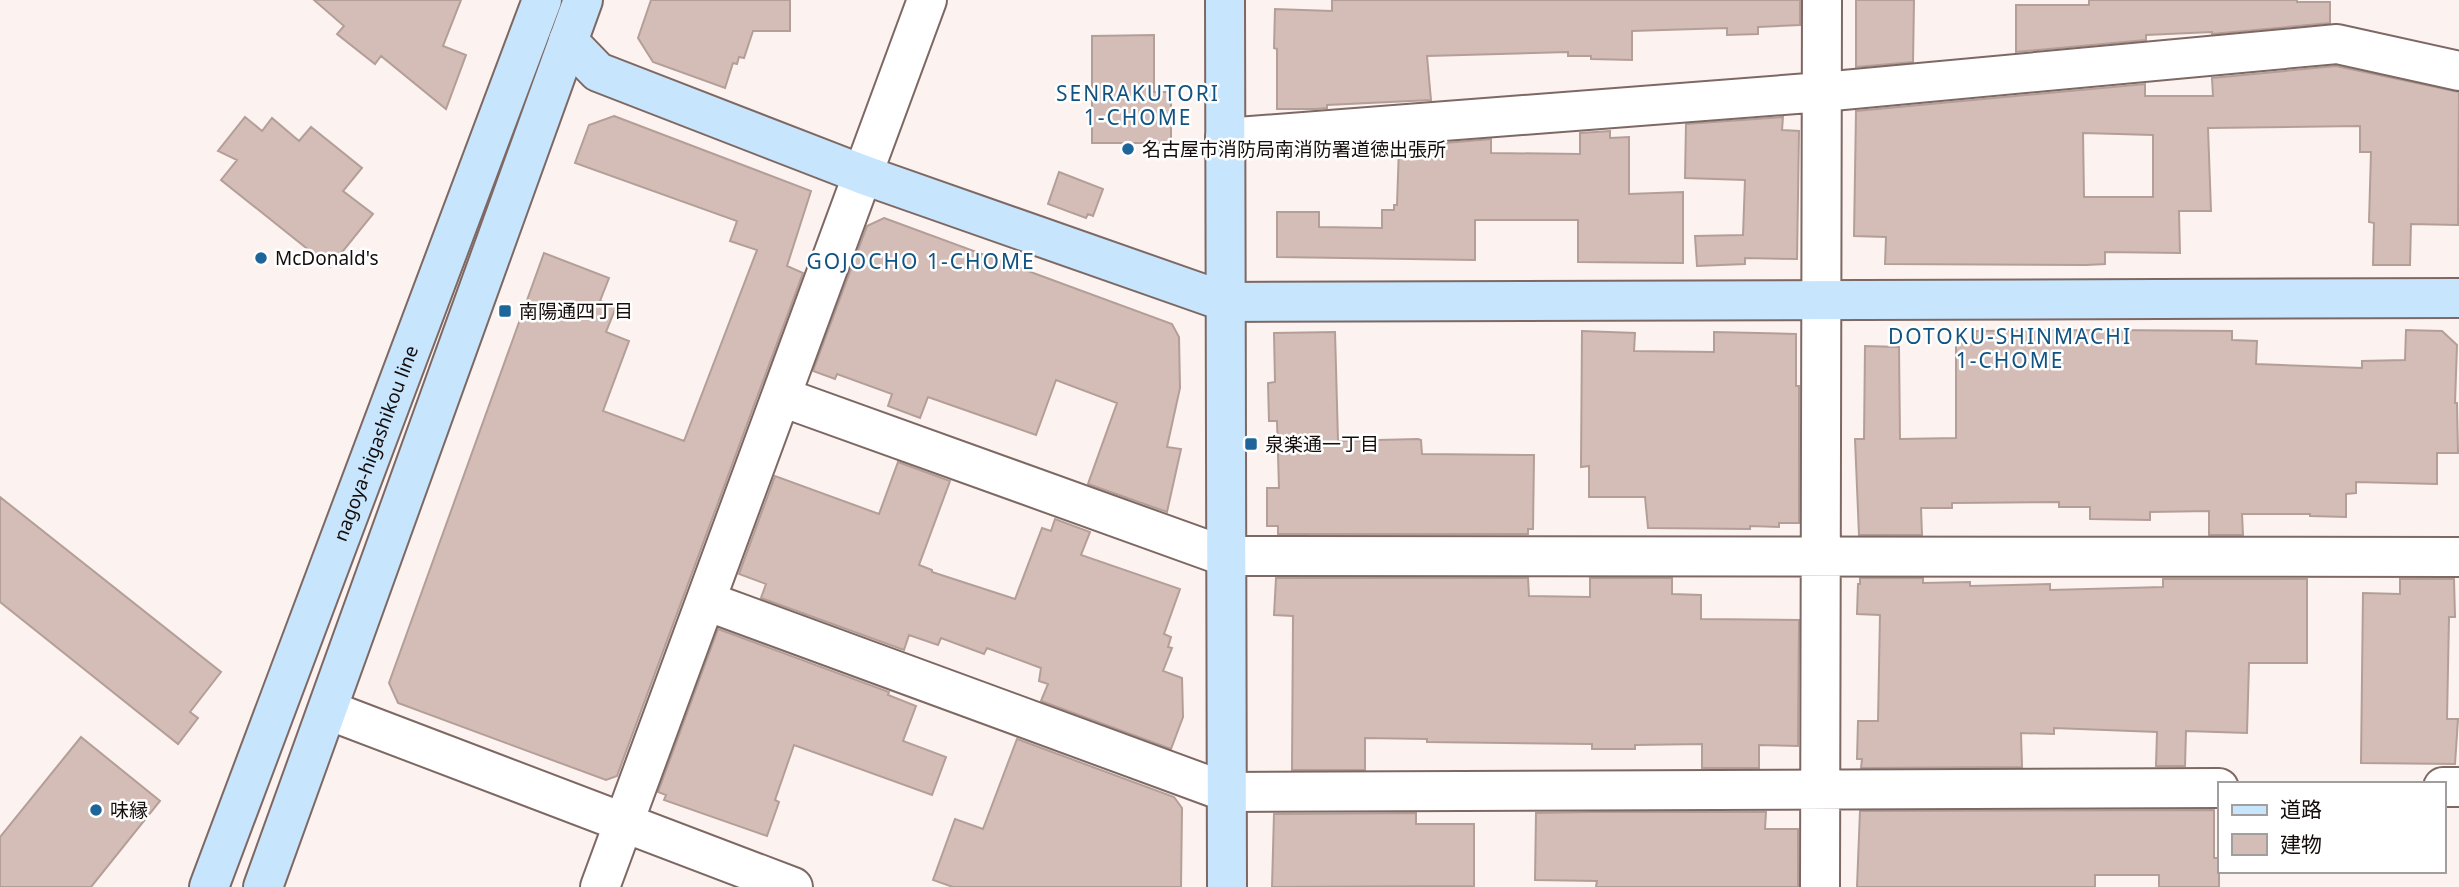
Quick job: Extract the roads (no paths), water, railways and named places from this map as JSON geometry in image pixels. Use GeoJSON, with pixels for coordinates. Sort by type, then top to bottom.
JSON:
{"type":"FeatureCollection","features":[{"type":"Feature","properties":{"kind":"street"},"geometry":{"type":"LineString","coordinates":[[263,887],[583,0]]}},
{"type":"Feature","properties":{"kind":"street"},"geometry":{"type":"LineString","coordinates":[[600,887],[927,0]]}},
{"type":"Feature","properties":{"kind":"street"},"geometry":{"type":"LineString","coordinates":[[1225,0],[1224,556],[1227,887]]}},
{"type":"Feature","properties":{"kind":"street"},"geometry":{"type":"LineString","coordinates":[[1820,887],[1822,0]]}},
{"type":"Feature","properties":{"kind":"street"},"geometry":{"type":"LineString","coordinates":[[540,2],[568,41],[598,72],[864,176],[1226,302],[2459,298]]}},
{"type":"Feature","properties":{"kind":"street","name":"nagoya-higashikou line"},"geometry":{"type":"LineString","coordinates":[[209,887],[540,2]]}},
{"type":"Feature","properties":{"kind":"street"},"geometry":{"type":"LineString","coordinates":[[1225,138],[1822,92],[2337,44],[2459,71]]}},
{"type":"Feature","properties":{"kind":"street"},"geometry":{"type":"LineString","coordinates":[[782,397],[1224,556],[2459,557]]}},
{"type":"Feature","properties":{"kind":"street"},"geometry":{"type":"LineString","coordinates":[[706,601],[1226,792],[2218,788]]}},
{"type":"Feature","properties":{"kind":"street"},"geometry":{"type":"LineString","coordinates":[[328,710],[793,887]]}},
{"type":"Feature","properties":{"kind":"place","name":"名古屋市消防局南消防署道徳出張所"},"geometry":{"type":"Point","coordinates":[1128,149]}},
{"type":"Feature","properties":{"kind":"place","name":"McDonald's"},"geometry":{"type":"Point","coordinates":[261,258]}},
{"type":"Feature","properties":{"kind":"place","name":"南陽通四丁目"},"geometry":{"type":"Point","coordinates":[505,311]}},
{"type":"Feature","properties":{"kind":"place","name":"泉楽通一丁目"},"geometry":{"type":"Point","coordinates":[1251,444]}},
{"type":"Feature","properties":{"kind":"place","name":"味縁"},"geometry":{"type":"Point","coordinates":[96,810]}},
{"type":"Feature","properties":{"kind":"district","name":"SENRAKUTORI 1-CHOME"},"geometry":{"type":"Point","coordinates":[1138,106]}},
{"type":"Feature","properties":{"kind":"district","name":"GOJOCHO 1-CHOME"},"geometry":{"type":"Point","coordinates":[921,262]}},
{"type":"Feature","properties":{"kind":"district","name":"DOTOKU-SHINMACHI 1-CHOME"},"geometry":{"type":"Point","coordinates":[2010,349]}}]}
